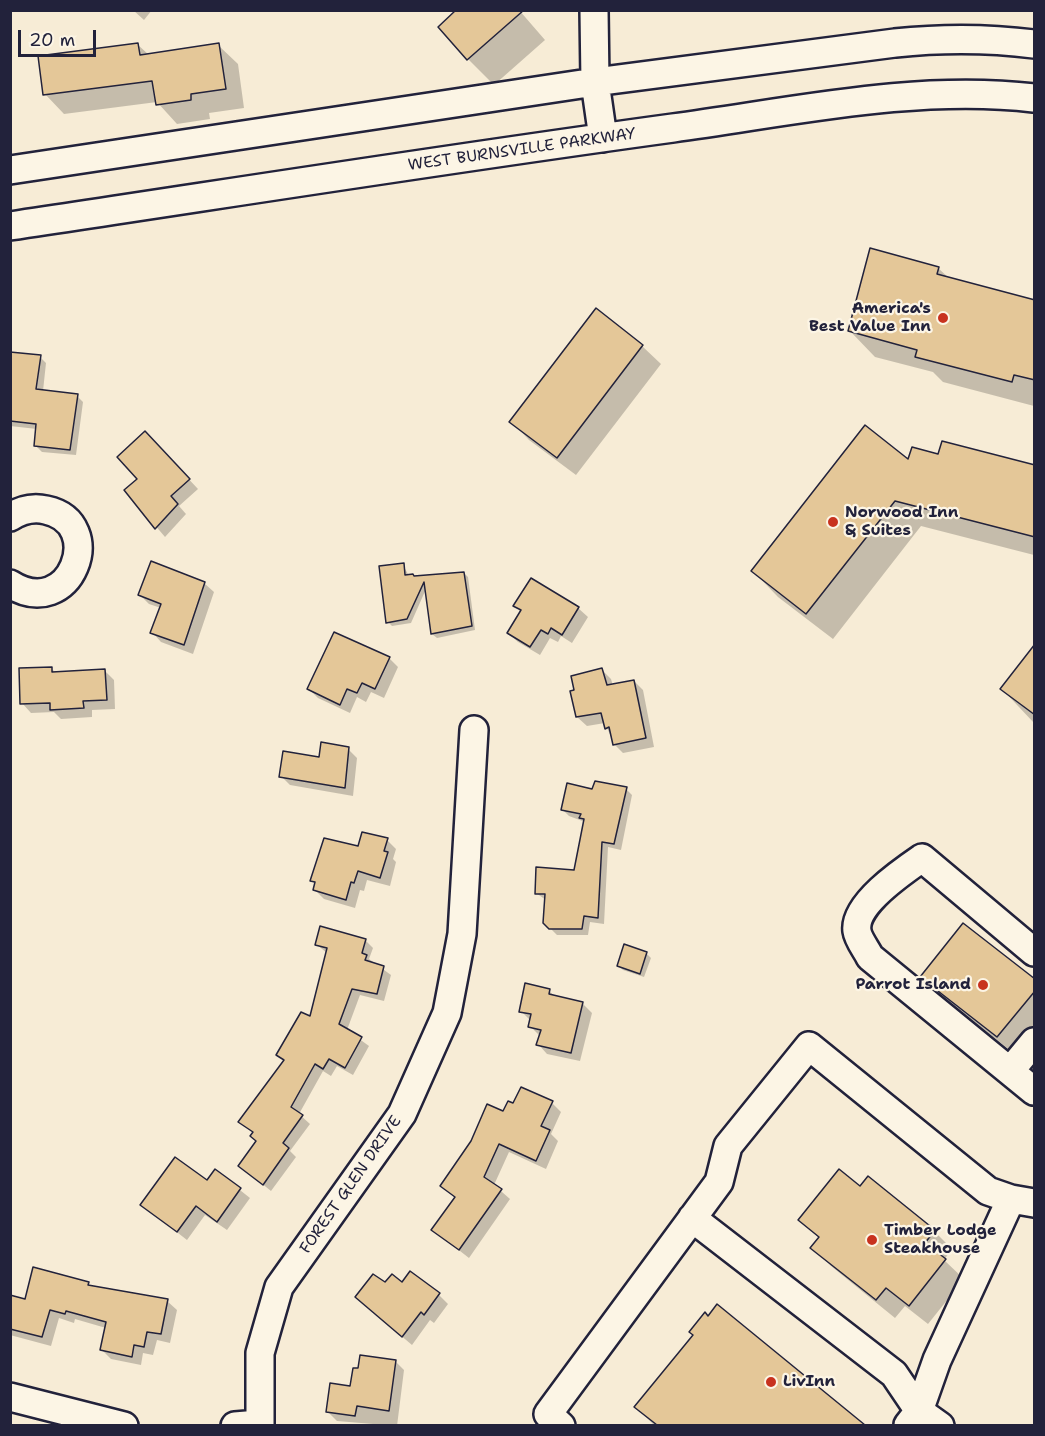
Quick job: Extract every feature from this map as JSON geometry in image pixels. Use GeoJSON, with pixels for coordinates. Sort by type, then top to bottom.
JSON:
{"type":"FeatureCollection","features":[{"type":"Feature","properties":{"kind":"street"},"geometry":{"type":"LineString","coordinates":[[594,10],[595,82],[603,138]]}},
{"type":"Feature","properties":{"kind":"street"},"geometry":{"type":"LineString","coordinates":[[10,170],[595,82],[942,38],[1035,44]]}},
{"type":"Feature","properties":{"kind":"street","name":"WEST BURNSVILLE PARKWAY"},"geometry":{"type":"LineString","coordinates":[[10,226],[603,138],[933,94],[994,93],[1035,98]]}},
{"type":"Feature","properties":{"kind":"street"},"geometry":{"type":"LineString","coordinates":[[10,517],[25,510],[38,508],[52,511],[72,528],[79,555],[66,581],[54,589],[40,593],[25,592],[10,584]]}},
{"type":"Feature","properties":{"kind":"street","name":"FOREST GLEN DRIVE"},"geometry":{"type":"LineString","coordinates":[[251,1425],[260,1353],[279,1287],[402,1114],[447,1013],[462,934],[474,730]]}},
{"type":"Feature","properties":{"kind":"street"},"geometry":{"type":"LineString","coordinates":[[1035,952],[922,858],[889,881],[861,915],[857,930],[870,957],[1035,1091]]}},
{"type":"Feature","properties":{"kind":"street"},"geometry":{"type":"LineString","coordinates":[[1010,1071],[1035,1042]]}},
{"type":"Feature","properties":{"kind":"street"},"geometry":{"type":"LineString","coordinates":[[561,1425],[548,1414],[719,1182],[728,1146],[809,1046],[988,1191],[1023,1201],[937,1360],[922,1420]]}},
{"type":"Feature","properties":{"kind":"street"},"geometry":{"type":"LineString","coordinates":[[692,1218],[894,1374],[922,1420]]}},
{"type":"Feature","properties":{"kind":"street"},"geometry":{"type":"LineString","coordinates":[[10,1397],[124,1425]]}},
{"type":"Feature","properties":{"kind":"building"},"geometry":{"type":"Polygon","coordinates":[[[456,10],[524,10],[467,60],[438,27],[456,10]]]}},
{"type":"Feature","properties":{"kind":"building"},"geometry":{"type":"Polygon","coordinates":[[[138,43],[140,55],[219,43],[226,89],[191,94],[191,100],[156,105],[152,81],[43,95],[38,56],[138,43]]]}},
{"type":"Feature","properties":{"kind":"building","name":"America's Best Value Inn"},"geometry":{"type":"Polygon","coordinates":[[[870,248],[939,267],[937,274],[1035,300],[1035,380],[1014,375],[1012,382],[915,357],[917,350],[848,331],[870,248]]]}},
{"type":"Feature","properties":{"kind":"building"},"geometry":{"type":"Polygon","coordinates":[[[596,308],[643,345],[557,458],[509,422],[596,308]]]}},
{"type":"Feature","properties":{"kind":"building"},"geometry":{"type":"Polygon","coordinates":[[[10,352],[41,355],[36,389],[78,394],[70,450],[34,446],[36,424],[10,421],[10,352]]]}},
{"type":"Feature","properties":{"kind":"building","name":"Norwood Inn & Suites"},"geometry":{"type":"Polygon","coordinates":[[[865,425],[908,459],[912,447],[938,454],[942,441],[1035,465],[1035,537],[895,501],[806,614],[751,571],[865,425]]]}},
{"type":"Feature","properties":{"kind":"building"},"geometry":{"type":"Polygon","coordinates":[[[145,431],[190,479],[171,496],[178,504],[155,529],[124,490],[137,479],[117,457],[145,431]]]}},
{"type":"Feature","properties":{"kind":"building"},"geometry":{"type":"Polygon","coordinates":[[[151,561],[205,582],[184,645],[150,633],[161,604],[138,595],[151,561]]]}},
{"type":"Feature","properties":{"kind":"building"},"geometry":{"type":"Polygon","coordinates":[[[404,563],[405,575],[464,572],[472,626],[431,634],[424,582],[407,619],[386,623],[379,566],[404,563]]]}},
{"type":"Feature","properties":{"kind":"building"},"geometry":{"type":"Polygon","coordinates":[[[531,578],[579,607],[562,635],[551,628],[548,634],[541,630],[530,647],[507,633],[521,610],[513,606],[531,578]]]}},
{"type":"Feature","properties":{"kind":"building"},"geometry":{"type":"Polygon","coordinates":[[[334,632],[390,657],[375,689],[362,683],[357,693],[347,689],[340,705],[307,689],[334,632]]]}},
{"type":"Feature","properties":{"kind":"building"},"geometry":{"type":"Polygon","coordinates":[[[1035,644],[1035,715],[1000,689],[1035,644]]]}},
{"type":"Feature","properties":{"kind":"building"},"geometry":{"type":"Polygon","coordinates":[[[52,667],[52,672],[105,669],[107,700],[83,701],[84,708],[50,710],[50,703],[20,704],[19,668],[52,667]]]}},
{"type":"Feature","properties":{"kind":"building"},"geometry":{"type":"Polygon","coordinates":[[[602,668],[607,685],[634,680],[646,738],[613,745],[609,727],[605,729],[601,713],[576,717],[570,691],[574,690],[571,676],[602,668]]]}},
{"type":"Feature","properties":{"kind":"building"},"geometry":{"type":"Polygon","coordinates":[[[321,742],[349,747],[345,788],[279,777],[283,751],[319,757],[321,742]]]}},
{"type":"Feature","properties":{"kind":"building"},"geometry":{"type":"Polygon","coordinates":[[[595,781],[627,787],[614,844],[602,842],[598,918],[584,916],[582,929],[549,929],[543,923],[545,894],[535,894],[536,867],[574,870],[584,819],[579,818],[581,814],[561,810],[567,783],[592,789],[595,781]]]}},
{"type":"Feature","properties":{"kind":"building"},"geometry":{"type":"Polygon","coordinates":[[[362,832],[388,838],[384,851],[388,852],[380,878],[358,871],[354,883],[351,882],[346,900],[313,890],[315,882],[310,881],[324,838],[358,846],[362,832]]]}},
{"type":"Feature","properties":{"kind":"building","name":"Parrot Island"},"geometry":{"type":"Polygon","coordinates":[[[963,923],[1035,979],[1035,991],[997,1037],[920,977],[963,923]]]}},
{"type":"Feature","properties":{"kind":"building"},"geometry":{"type":"Polygon","coordinates":[[[320,926],[366,939],[362,953],[367,955],[365,960],[384,966],[377,994],[352,989],[339,1024],[362,1037],[345,1068],[329,1059],[323,1069],[315,1064],[291,1107],[303,1115],[283,1143],[289,1148],[263,1185],[238,1166],[256,1141],[250,1136],[253,1132],[238,1122],[284,1060],[276,1055],[301,1012],[310,1016],[327,948],[315,945],[320,926]]]}},
{"type":"Feature","properties":{"kind":"building"},"geometry":{"type":"Polygon","coordinates":[[[624,944],[647,952],[640,974],[617,966],[624,944]]]}},
{"type":"Feature","properties":{"kind":"building"},"geometry":{"type":"Polygon","coordinates":[[[525,983],[550,989],[549,994],[583,1002],[571,1053],[536,1045],[541,1030],[528,1027],[531,1014],[519,1012],[525,983]]]}},
{"type":"Feature","properties":{"kind":"building"},"geometry":{"type":"Polygon","coordinates":[[[521,1087],[553,1101],[541,1126],[550,1130],[536,1161],[499,1144],[484,1177],[502,1189],[459,1250],[431,1230],[455,1197],[440,1186],[471,1141],[487,1104],[503,1111],[508,1101],[513,1103],[521,1087]]]}},
{"type":"Feature","properties":{"kind":"building"},"geometry":{"type":"Polygon","coordinates":[[[175,1157],[207,1180],[215,1169],[241,1188],[217,1222],[196,1206],[177,1232],[140,1205],[175,1157]]]}},
{"type":"Feature","properties":{"kind":"building","name":"Timber Lodge Steakhouse"},"geometry":{"type":"Polygon","coordinates":[[[839,1169],[860,1186],[868,1176],[935,1230],[925,1243],[946,1259],[909,1306],[886,1288],[876,1300],[810,1248],[819,1237],[798,1220],[839,1169]]]}},
{"type":"Feature","properties":{"kind":"building"},"geometry":{"type":"Polygon","coordinates":[[[33,1267],[89,1282],[88,1285],[168,1299],[161,1334],[147,1332],[144,1347],[134,1345],[132,1357],[100,1350],[106,1322],[66,1311],[65,1314],[50,1310],[42,1337],[10,1329],[10,1295],[25,1299],[33,1267]]]}},
{"type":"Feature","properties":{"kind":"building"},"geometry":{"type":"Polygon","coordinates":[[[410,1271],[440,1293],[424,1315],[421,1312],[402,1337],[355,1297],[373,1274],[385,1282],[392,1274],[402,1282],[410,1271]]]}},
{"type":"Feature","properties":{"kind":"building"},"geometry":{"type":"Polygon","coordinates":[[[717,1304],[865,1425],[657,1425],[634,1407],[693,1335],[689,1332],[705,1312],[708,1316],[717,1304]]]}},
{"type":"Feature","properties":{"kind":"building"},"geometry":{"type":"Polygon","coordinates":[[[360,1355],[396,1360],[389,1411],[357,1406],[355,1416],[326,1412],[330,1383],[350,1386],[353,1368],[358,1368],[360,1355]]]}},
{"type":"Feature","properties":{"kind":"place","name":"America's Best Value Inn"},"geometry":{"type":"Point","coordinates":[943,318]}},
{"type":"Feature","properties":{"kind":"place","name":"Norwood Inn & Suites"},"geometry":{"type":"Point","coordinates":[833,522]}},
{"type":"Feature","properties":{"kind":"place","name":"Parrot Island"},"geometry":{"type":"Point","coordinates":[983,985]}},
{"type":"Feature","properties":{"kind":"place","name":"Timber Lodge Steakhouse"},"geometry":{"type":"Point","coordinates":[872,1240]}},
{"type":"Feature","properties":{"kind":"place","name":"LivInn"},"geometry":{"type":"Point","coordinates":[771,1382]}}]}
